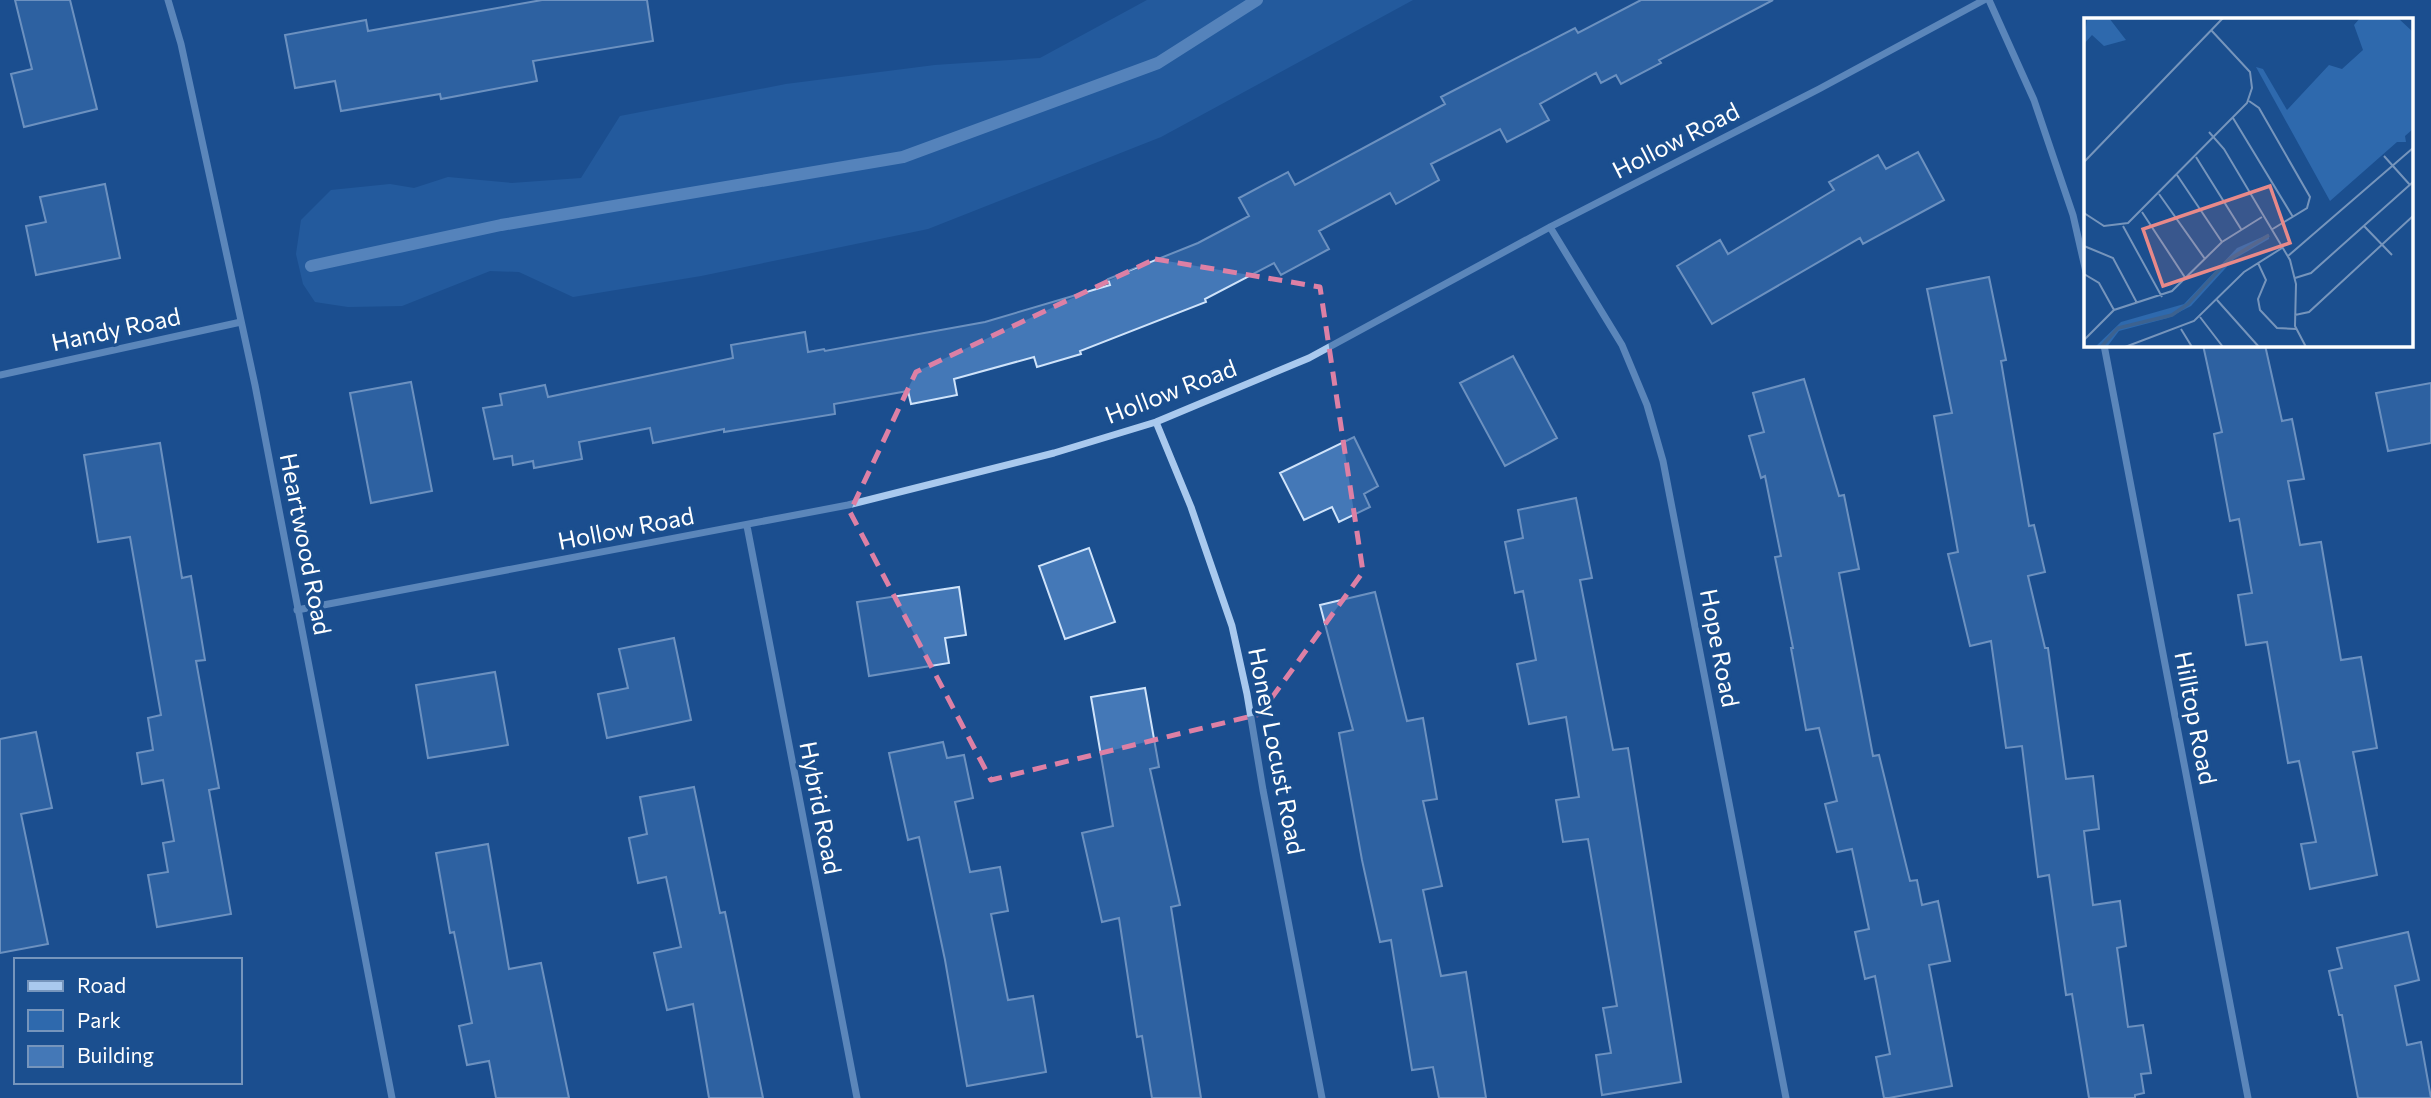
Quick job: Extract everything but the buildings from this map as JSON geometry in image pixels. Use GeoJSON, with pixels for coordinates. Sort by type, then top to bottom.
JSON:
{"type":"FeatureCollection","features":[{"type":"Feature","properties":{"kind":"street","name":"Heartwood Road"},"geometry":{"type":"LineString","coordinates":[[168,0],[181,44],[241,322],[392,1098]]}},
{"type":"Feature","properties":{"kind":"street","name":"Hollow Road"},"geometry":{"type":"LineString","coordinates":[[297,610],[848,505],[1041,456],[1156,422],[1309,358],[1550,227],[1986,0]]}},
{"type":"Feature","properties":{"kind":"street"},"geometry":{"type":"LineString","coordinates":[[1986,0],[2035,100],[2073,215],[2084,263]]}},
{"type":"Feature","properties":{"kind":"street","name":"Hope Road"},"geometry":{"type":"LineString","coordinates":[[1550,227],[1622,345],[1647,405],[1663,461],[1787,1098]]}},
{"type":"Feature","properties":{"kind":"street","name":"Handy Road"},"geometry":{"type":"LineString","coordinates":[[0,375],[241,322]]}},
{"type":"Feature","properties":{"kind":"street","name":"Hilltop Road"},"geometry":{"type":"LineString","coordinates":[[2104,346],[2248,1098]]}},
{"type":"Feature","properties":{"kind":"street","name":"Honey Locust Road"},"geometry":{"type":"LineString","coordinates":[[1156,422],[1191,507],[1232,626],[1322,1098]]}},
{"type":"Feature","properties":{"kind":"street","name":"Hybrid Road"},"geometry":{"type":"LineString","coordinates":[[747,526],[857,1098]]}},
{"type":"Feature","properties":{"kind":"highlighted area"},"geometry":{"type":"Polygon","coordinates":[[[1155,259],[1320,287],[1363,572],[1260,714],[991,780],[850,512],[916,372],[1155,259]]]}},
{"type":"Feature","properties":{"kind":"green space"},"geometry":{"type":"Polygon","coordinates":[[[1147,0],[1413,0],[1161,137],[928,229],[701,276],[573,297],[519,272],[490,271],[402,306],[348,307],[315,302],[303,284],[296,254],[301,220],[331,190],[390,184],[414,188],[448,177],[512,183],[581,178],[620,116],[786,84],[935,65],[1040,58],[1147,0]]]}},
{"type":"Feature","properties":{"kind":"waterway"},"geometry":{"type":"LineString","coordinates":[[311,266],[501,225],[903,157],[1158,63],[1257,0]]}}]}
